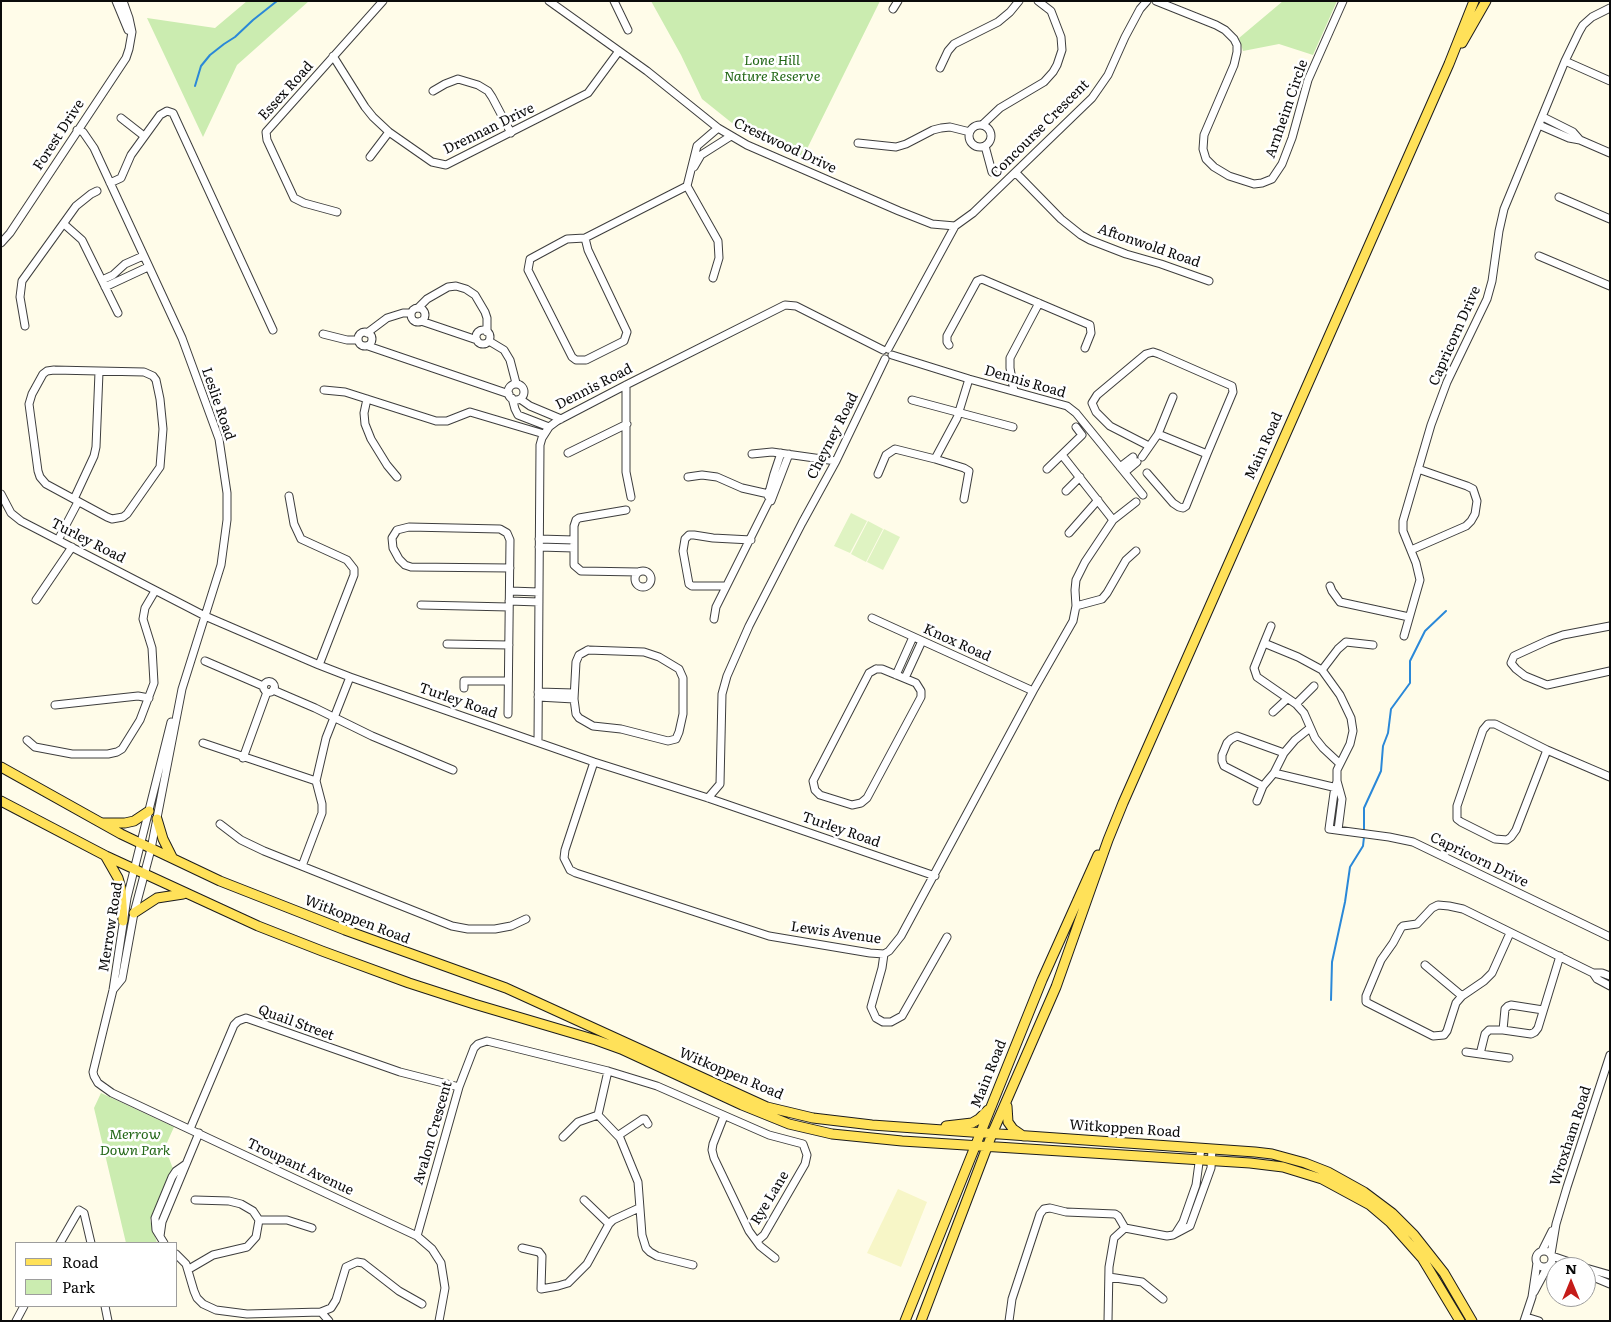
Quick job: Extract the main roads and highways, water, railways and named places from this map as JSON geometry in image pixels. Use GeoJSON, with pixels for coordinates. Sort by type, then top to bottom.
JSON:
{"type":"FeatureCollection","features":[{"type":"Feature","properties":{"kind":"main road","name":"Main Road"},"geometry":{"type":"LineString","coordinates":[[921,1321],[992,1134],[1056,987],[1108,840],[1474,1]]}},
{"type":"Feature","properties":{"kind":"main road","name":"Main Road"},"geometry":{"type":"LineString","coordinates":[[1448,64],[1486,1]]}},
{"type":"Feature","properties":{"kind":"main road","name":"Witkoppen Road"},"geometry":{"type":"LineString","coordinates":[[1,767],[100,823],[220,881],[280,906],[415,957],[506,988],[767,1107],[813,1118],[925,1129],[1272,1154],[1305,1163],[1328,1172],[1364,1192],[1392,1213],[1414,1235],[1444,1273],[1471,1318]]}},
{"type":"Feature","properties":{"kind":"main road","name":"Witkoppen Road"},"geometry":{"type":"LineString","coordinates":[[1,801],[106,856],[267,930],[391,976],[474,1004],[596,1040],[789,1124],[832,1134],[857,1137],[988,1147],[1212,1160],[1283,1167],[1322,1179],[1340,1187],[1370,1205],[1390,1222],[1422,1258],[1460,1321]]}},
{"type":"Feature","properties":{"kind":"main road"},"geometry":{"type":"LineString","coordinates":[[100,823],[131,822],[149,811]]}},
{"type":"Feature","properties":{"kind":"main road"},"geometry":{"type":"LineString","coordinates":[[157,819],[163,839],[172,857]]}},
{"type":"Feature","properties":{"kind":"main road","name":"Main Road"},"geometry":{"type":"LineString","coordinates":[[905,1321],[1042,980],[1092,868],[1108,840]]}},
{"type":"Feature","properties":{"kind":"main road"},"geometry":{"type":"LineString","coordinates":[[106,856],[119,882],[122,896],[123,921]]}},
{"type":"Feature","properties":{"kind":"main road"},"geometry":{"type":"LineString","coordinates":[[134,912],[157,898],[186,894]]}},
{"type":"Feature","properties":{"kind":"main road"},"geometry":{"type":"LineString","coordinates":[[1008,1098],[1008,1122],[1013,1129],[1024,1136]]}},
{"type":"Feature","properties":{"kind":"main road"},"geometry":{"type":"LineString","coordinates":[[925,1129],[972,1123],[990,1108]]}},
{"type":"Feature","properties":{"kind":"waterway"},"geometry":{"type":"LineString","coordinates":[[195,86],[201,66],[210,55],[235,37],[277,1]]}},
{"type":"Feature","properties":{"kind":"waterway"},"geometry":{"type":"LineString","coordinates":[[1364,832],[1364,808],[1381,771],[1383,746],[1388,733],[1391,709],[1410,683],[1410,661],[1425,631],[1446,611]]}},
{"type":"Feature","properties":{"kind":"waterway"},"geometry":{"type":"LineString","coordinates":[[1331,1000],[1332,962],[1345,902],[1350,867],[1363,846],[1364,837]]}},
{"type":"Feature","properties":{"kind":"park label","name":"Lone Hill Nature Reserve"},"geometry":{"type":"Point","coordinates":[772,69]}},
{"type":"Feature","properties":{"kind":"park label","name":"Merrow Down Park"},"geometry":{"type":"Point","coordinates":[135,1144]}}]}
